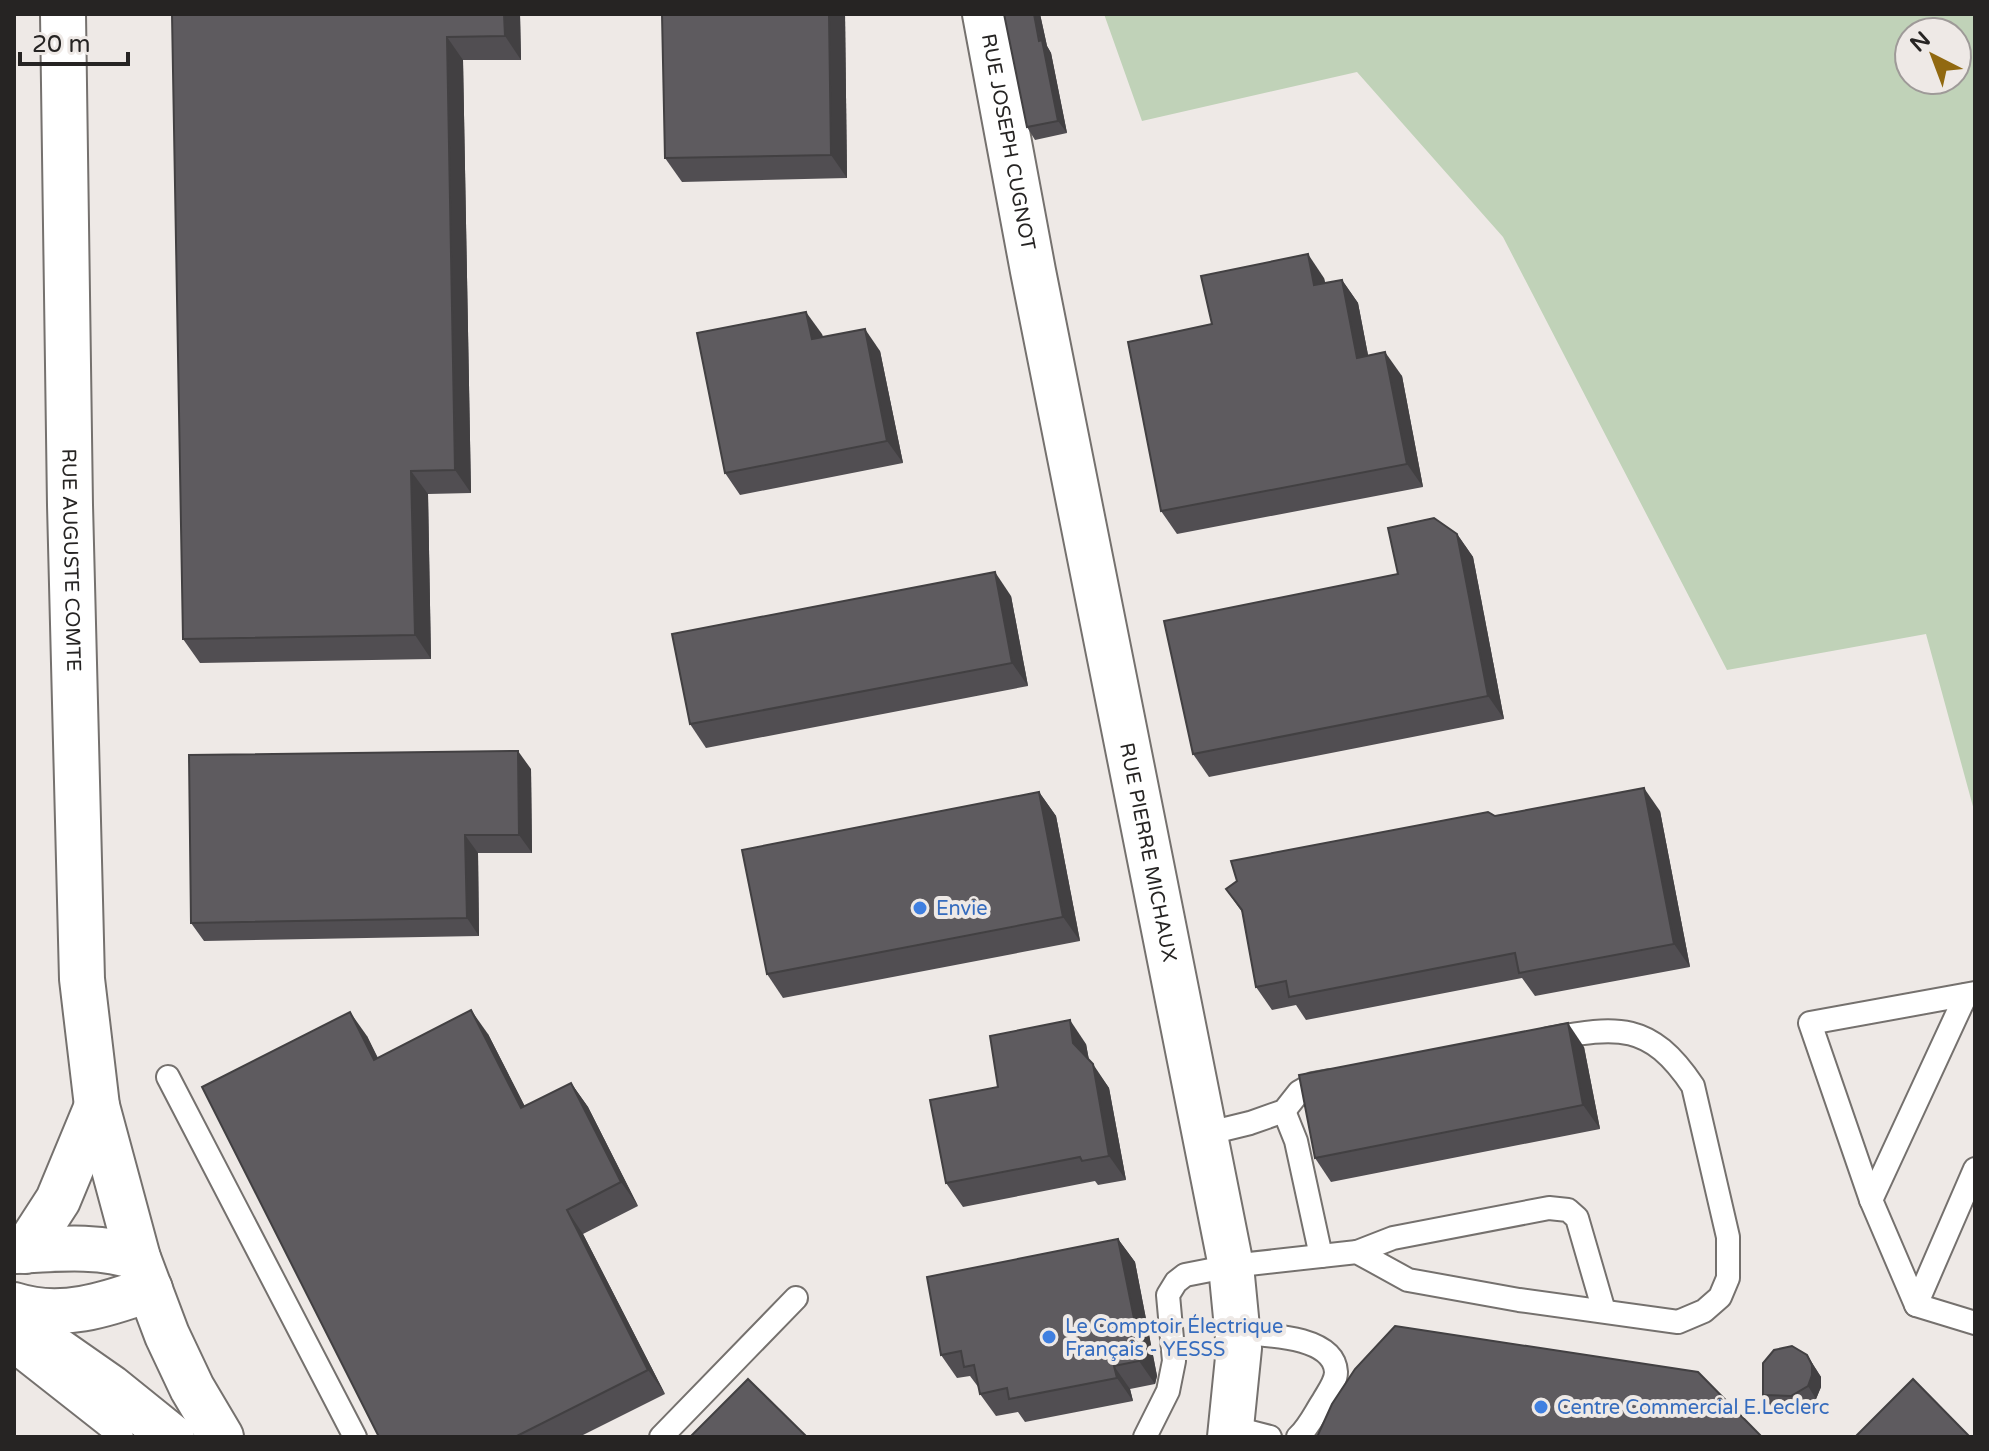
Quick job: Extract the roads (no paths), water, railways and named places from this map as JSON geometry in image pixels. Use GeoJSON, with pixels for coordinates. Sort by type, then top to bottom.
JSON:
{"type":"FeatureCollection","features":[{"type":"Feature","properties":{"kind":"street","name":"RUE AUGUSTE COMTE"},"geometry":{"type":"LineString","coordinates":[[63,14],[70,505],[82,979],[97,1106],[144,1273],[167,1335],[192,1388],[221,1437]]}},
{"type":"Feature","properties":{"kind":"street","name":"RUE JOSEPH CUGNOT"},"geometry":{"type":"LineString","coordinates":[[985,14],[1033,271]]}},
{"type":"Feature","properties":{"kind":"street","name":"RUE PIERRE MICHAUX"},"geometry":{"type":"LineString","coordinates":[[1033,271],[1231,1266],[1244,1434]]}},
{"type":"Feature","properties":{"kind":"street"},"geometry":{"type":"LineString","coordinates":[[20,1251],[58,1200],[97,1106]]}},
{"type":"Feature","properties":{"kind":"street"},"geometry":{"type":"LineString","coordinates":[[14,1305],[61,1312],[99,1306],[144,1273],[128,1255],[82,1250],[20,1251]]}},
{"type":"Feature","properties":{"kind":"street"},"geometry":{"type":"LineString","coordinates":[[14,1320],[35,1350],[110,1387],[172,1437]]}},
{"type":"Feature","properties":{"kind":"lane"},"geometry":{"type":"LineString","coordinates":[[1871,1200],[1971,994]]}},
{"type":"Feature","properties":{"kind":"lane"},"geometry":{"type":"LineString","coordinates":[[1971,994],[1810,1023],[1871,1200],[1916,1305],[1975,1323]]}},
{"type":"Feature","properties":{"kind":"lane"},"geometry":{"type":"LineString","coordinates":[[1357,1252],[1408,1280],[1519,1300],[1678,1322],[1704,1311],[1720,1297],[1728,1278],[1728,1237],[1693,1086],[1680,1066],[1661,1047],[1634,1033],[1598,1030],[1533,1042]]}},
{"type":"Feature","properties":{"kind":"lane"},"geometry":{"type":"LineString","coordinates":[[168,1077],[355,1437]]}},
{"type":"Feature","properties":{"kind":"lane"},"geometry":{"type":"LineString","coordinates":[[1205,1134],[1284,1111],[1299,1092],[1313,1084],[1345,1078]]}},
{"type":"Feature","properties":{"kind":"lane"},"geometry":{"type":"LineString","coordinates":[[1284,1111],[1296,1141],[1321,1256]]}},
{"type":"Feature","properties":{"kind":"lane"},"geometry":{"type":"LineString","coordinates":[[1916,1305],[1975,1169]]}},
{"type":"Feature","properties":{"kind":"lane"},"geometry":{"type":"LineString","coordinates":[[1145,1437],[1168,1391],[1174,1361],[1168,1295],[1185,1275],[1231,1266],[1357,1252],[1393,1238],[1549,1208],[1568,1210],[1577,1218],[1604,1311]]}},
{"type":"Feature","properties":{"kind":"lane"},"geometry":{"type":"LineString","coordinates":[[661,1437],[796,1298]]}},
{"type":"Feature","properties":{"kind":"lane"},"geometry":{"type":"LineString","coordinates":[[1238,1333],[1294,1338],[1316,1345],[1332,1360],[1336,1371],[1334,1382],[1305,1431],[1298,1437]]}},
{"type":"Feature","properties":{"kind":"lane"},"geometry":{"type":"LineString","coordinates":[[35,1350],[122,1437]]}},
{"type":"Feature","properties":{"kind":"place","name":"Envie"},"geometry":{"type":"Point","coordinates":[920,908]}},
{"type":"Feature","properties":{"kind":"place","name":"Le Comptoir Électrique Français - YESSS"},"geometry":{"type":"Point","coordinates":[1049,1337]}},
{"type":"Feature","properties":{"kind":"place","name":"Centre Commercial E.Leclerc"},"geometry":{"type":"Point","coordinates":[1541,1407]}}]}
